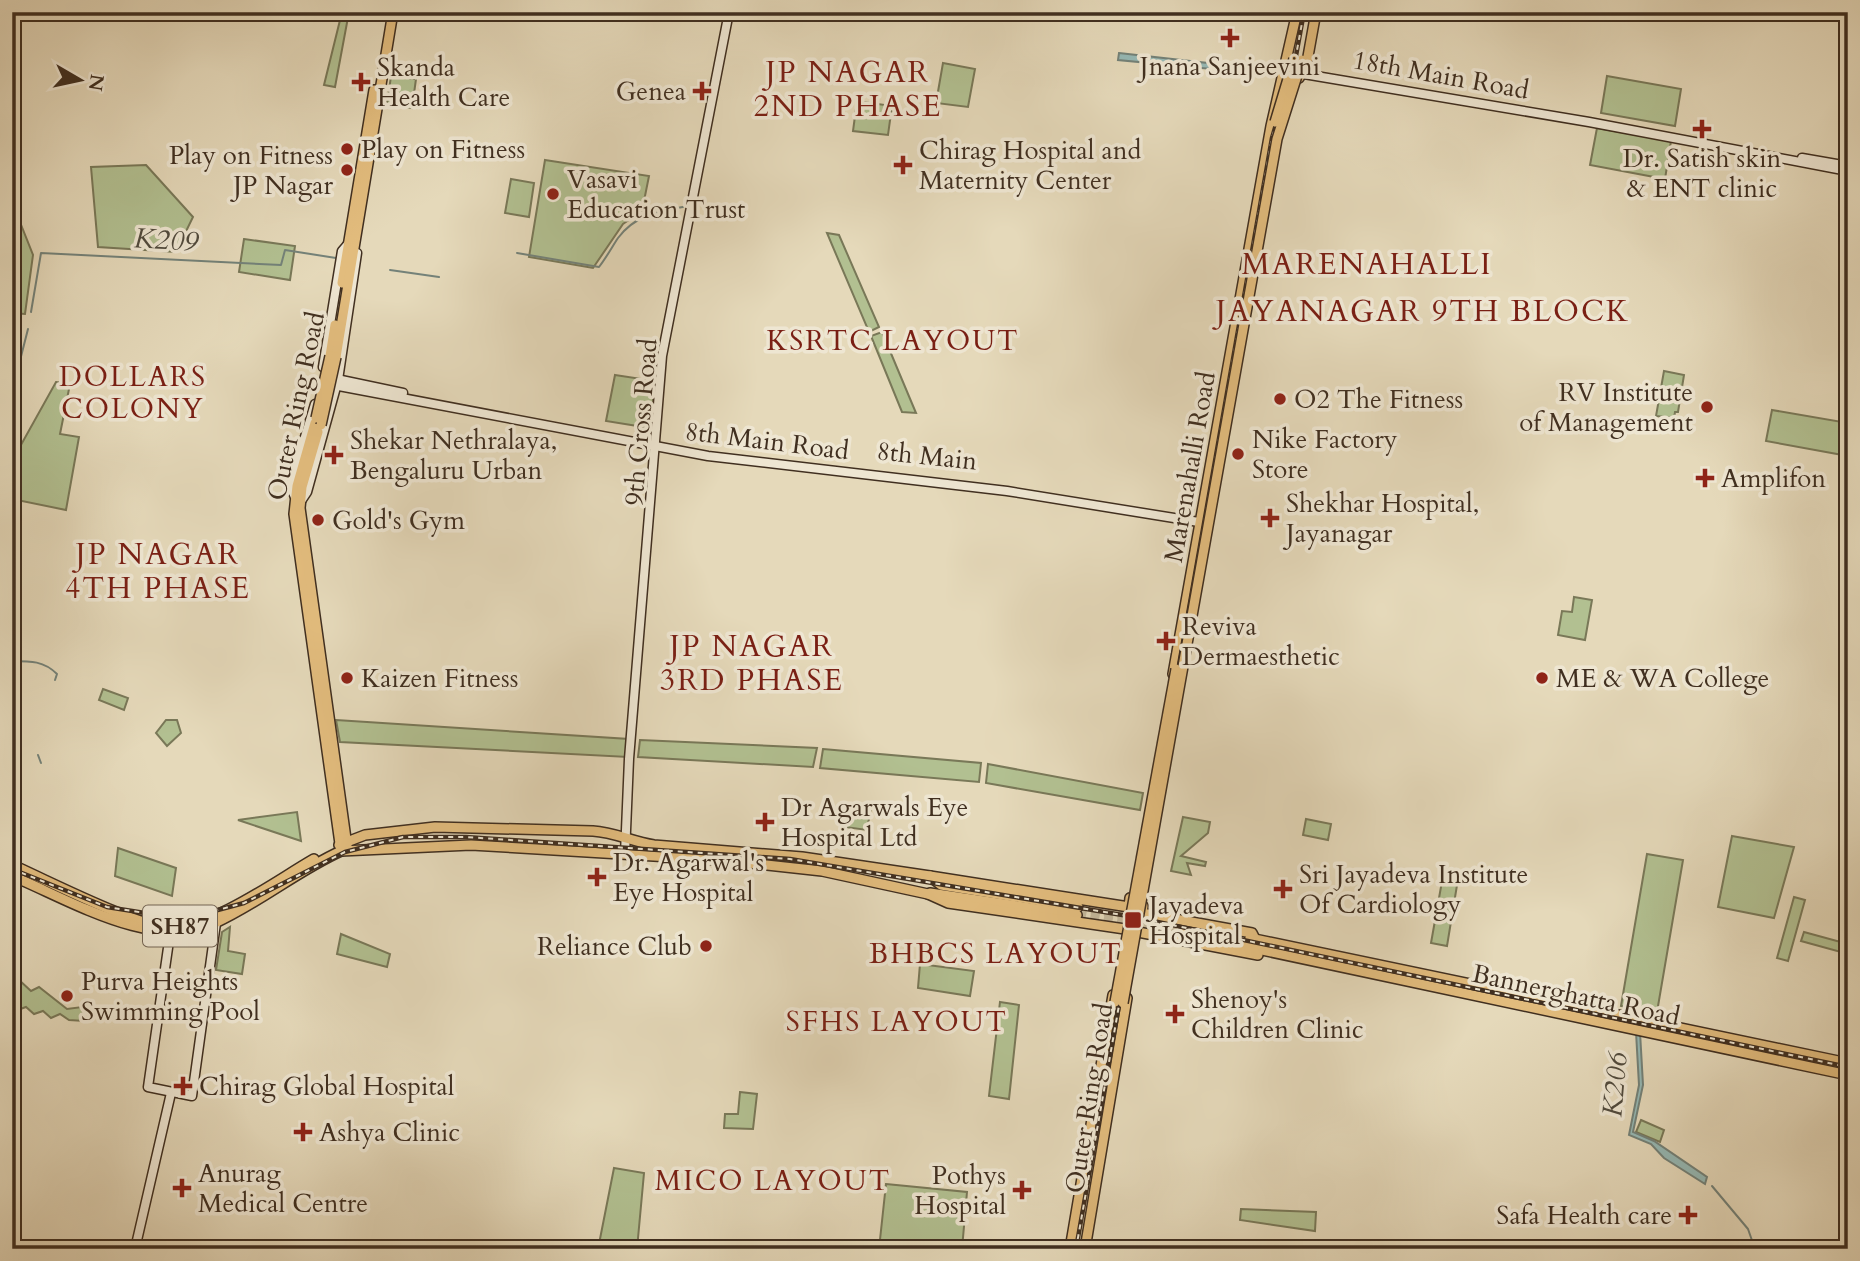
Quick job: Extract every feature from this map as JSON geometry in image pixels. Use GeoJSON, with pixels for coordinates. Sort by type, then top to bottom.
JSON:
{"type":"FeatureCollection","features":[{"type":"Feature","properties":{"kind":"main road","name":"Outer Ring Road"},"geometry":{"type":"LineString","coordinates":[[343,846],[298,499],[333,357],[387,12]]}},
{"type":"Feature","properties":{"kind":"main road","name":"Outer Ring Road"},"geometry":{"type":"LineString","coordinates":[[298,499],[307,492],[337,383],[356,270],[351,245],[393,12]]}},
{"type":"Feature","properties":{"kind":"main road","name":"9th Cross Road"},"geometry":{"type":"LineString","coordinates":[[625,854],[629,759],[669,337],[731,12]]}},
{"type":"Feature","properties":{"kind":"main road"},"geometry":{"type":"LineString","coordinates":[[1071,1249],[1262,188],[1278,108],[1298,59],[1299,12]]}},
{"type":"Feature","properties":{"kind":"main road","name":"Marenahalli Road"},"geometry":{"type":"LineString","coordinates":[[1206,522],[1268,138],[1299,12]]}},
{"type":"Feature","properties":{"kind":"main road"},"geometry":{"type":"LineString","coordinates":[[1083,1249],[1123,1003],[1277,139],[1310,12]]}},
{"type":"Feature","properties":{"kind":"main road","name":"Marenahalli Road"},"geometry":{"type":"LineString","coordinates":[[1125,929],[1179,667],[1283,126],[1307,62],[1315,12]]}},
{"type":"Feature","properties":{"kind":"main road","name":"18th Main Road"},"geometry":{"type":"LineString","coordinates":[[1285,70],[1589,122],[1848,172]]}},
{"type":"Feature","properties":{"kind":"main road","name":"18th Main Road"},"geometry":{"type":"LineString","coordinates":[[1589,122],[1679,134],[1848,166]]}},
{"type":"Feature","properties":{"kind":"main road"},"geometry":{"type":"LineString","coordinates":[[298,499],[290,486],[321,379],[342,251],[351,245]]}},
{"type":"Feature","properties":{"kind":"main road","name":"8th Main Road"},"geometry":{"type":"LineString","coordinates":[[321,379],[658,446],[784,466],[1007,491],[1206,522]]}},
{"type":"Feature","properties":{"kind":"main road","name":"8th Main Road"},"geometry":{"type":"LineString","coordinates":[[337,383],[634,439]]}},
{"type":"Feature","properties":{"kind":"main road","name":"8th Main"},"geometry":{"type":"LineString","coordinates":[[634,439],[658,446],[1007,487],[1206,522]]}},
{"type":"Feature","properties":{"kind":"main road","name":"Marenahalli Road"},"geometry":{"type":"LineString","coordinates":[[1142,913],[1179,667]]}},
{"type":"Feature","properties":{"kind":"main road"},"geometry":{"type":"LineString","coordinates":[[343,846],[372,834],[435,827],[607,831],[627,839],[802,857],[1129,906]]}},
{"type":"Feature","properties":{"kind":"main road"},"geometry":{"type":"LineString","coordinates":[[343,846],[372,850],[407,845],[471,845],[800,868],[929,894],[1077,911],[941,886],[930,876]]}},
{"type":"Feature","properties":{"kind":"main road","name":"SH87"},"geometry":{"type":"LineString","coordinates":[[12,876],[130,924],[171,930],[198,930],[343,846]]}},
{"type":"Feature","properties":{"kind":"main road","name":"SH87"},"geometry":{"type":"LineString","coordinates":[[12,865],[144,922],[171,930]]}},
{"type":"Feature","properties":{"kind":"main road"},"geometry":{"type":"LineString","coordinates":[[929,894],[948,903],[1125,929]]}},
{"type":"Feature","properties":{"kind":"main road","name":"Outer Ring Road"},"geometry":{"type":"LineString","coordinates":[[1083,1249],[1142,913]]}},
{"type":"Feature","properties":{"kind":"main road"},"geometry":{"type":"LineString","coordinates":[[1142,913],[1252,933],[1254,937]]}},
{"type":"Feature","properties":{"kind":"main road"},"geometry":{"type":"LineString","coordinates":[[171,930],[148,1087],[192,1096],[214,919]]}},
{"type":"Feature","properties":{"kind":"main road","name":"Outer Ring Road"},"geometry":{"type":"LineString","coordinates":[[1071,1249],[1125,929]]}},
{"type":"Feature","properties":{"kind":"main road"},"geometry":{"type":"LineString","coordinates":[[1254,937],[1183,929],[1295,957]]}},
{"type":"Feature","properties":{"kind":"main road"},"geometry":{"type":"LineString","coordinates":[[1139,932],[1265,956],[1295,957]]}},
{"type":"Feature","properties":{"kind":"main road","name":"Bannerghatta Road"},"geometry":{"type":"LineString","coordinates":[[1254,937],[1848,1063]]}},
{"type":"Feature","properties":{"kind":"main road"},"geometry":{"type":"LineString","coordinates":[[1305,947],[1305,959]]}},
{"type":"Feature","properties":{"kind":"main road","name":"Bannerghatta Road"},"geometry":{"type":"LineString","coordinates":[[1295,957],[1848,1075]]}},
{"type":"Feature","properties":{"kind":"main road"},"geometry":{"type":"LineString","coordinates":[[138,1249],[174,1094]]}},
{"type":"Feature","properties":{"kind":"green space"},"geometry":{"type":"Polygon","coordinates":[[[342,12],[349,12],[335,87],[324,85],[342,12]]]}},
{"type":"Feature","properties":{"kind":"green space"},"geometry":{"type":"Polygon","coordinates":[[[943,63],[975,69],[968,107],[936,103],[943,63]]]}},
{"type":"Feature","properties":{"kind":"green space"},"geometry":{"type":"Polygon","coordinates":[[[391,76],[416,79],[412,108],[387,104],[391,76]]]}},
{"type":"Feature","properties":{"kind":"green space"},"geometry":{"type":"Polygon","coordinates":[[[1607,76],[1681,89],[1675,126],[1601,113],[1607,76]]]}},
{"type":"Feature","properties":{"kind":"green space"},"geometry":{"type":"Polygon","coordinates":[[[857,101],[892,106],[888,135],[853,131],[857,101]]]}},
{"type":"Feature","properties":{"kind":"green space"},"geometry":{"type":"Polygon","coordinates":[[[1597,128],[1671,141],[1665,179],[1590,165],[1597,128]]]}},
{"type":"Feature","properties":{"kind":"green space"},"geometry":{"type":"Polygon","coordinates":[[[545,160],[649,176],[642,211],[623,224],[593,268],[529,257],[545,160]]]}},
{"type":"Feature","properties":{"kind":"green space"},"geometry":{"type":"Polygon","coordinates":[[[146,165],[193,217],[176,252],[98,247],[91,167],[146,165]]]}},
{"type":"Feature","properties":{"kind":"green space"},"geometry":{"type":"Polygon","coordinates":[[[511,179],[534,183],[529,217],[505,213],[511,179]]]}},
{"type":"Feature","properties":{"kind":"green space"},"geometry":{"type":"Polygon","coordinates":[[[12,202],[33,255],[25,314],[12,313],[16,235],[12,202]]]}},
{"type":"Feature","properties":{"kind":"green space"},"geometry":{"type":"Polygon","coordinates":[[[827,233],[839,235],[879,327],[869,332],[827,233]]]}},
{"type":"Feature","properties":{"kind":"green space"},"geometry":{"type":"Polygon","coordinates":[[[244,239],[295,246],[290,280],[239,272],[244,239]]]}},
{"type":"Feature","properties":{"kind":"green space"},"geometry":{"type":"Polygon","coordinates":[[[882,332],[916,413],[902,412],[871,336],[882,332]]]}},
{"type":"Feature","properties":{"kind":"green space"},"geometry":{"type":"Polygon","coordinates":[[[1664,371],[1684,375],[1678,412],[1675,412],[1674,418],[1656,416],[1664,371]]]}},
{"type":"Feature","properties":{"kind":"green space"},"geometry":{"type":"Polygon","coordinates":[[[615,375],[655,381],[650,428],[606,421],[615,375]]]}},
{"type":"Feature","properties":{"kind":"green space"},"geometry":{"type":"Polygon","coordinates":[[[56,382],[70,384],[60,434],[79,437],[66,510],[12,499],[12,461],[56,382]]]}},
{"type":"Feature","properties":{"kind":"green space"},"geometry":{"type":"Polygon","coordinates":[[[1772,410],[1848,423],[1848,456],[1766,441],[1772,410]]]}},
{"type":"Feature","properties":{"kind":"green space"},"geometry":{"type":"Polygon","coordinates":[[[1574,597],[1592,600],[1585,640],[1558,635],[1562,611],[1572,612],[1574,597]]]}},
{"type":"Feature","properties":{"kind":"green space"},"geometry":{"type":"Polygon","coordinates":[[[103,689],[128,698],[124,710],[99,700],[103,689]]]}},
{"type":"Feature","properties":{"kind":"green space"},"geometry":{"type":"Polygon","coordinates":[[[166,720],[177,720],[181,733],[167,746],[156,733],[166,720]]]}},
{"type":"Feature","properties":{"kind":"green space"},"geometry":{"type":"Polygon","coordinates":[[[336,720],[629,739],[628,757],[340,742],[336,720]]]}},
{"type":"Feature","properties":{"kind":"green space"},"geometry":{"type":"Polygon","coordinates":[[[640,740],[817,748],[813,767],[638,757],[640,740]]]}},
{"type":"Feature","properties":{"kind":"green space"},"geometry":{"type":"Polygon","coordinates":[[[823,749],[981,763],[979,782],[820,768],[823,749]]]}},
{"type":"Feature","properties":{"kind":"green space"},"geometry":{"type":"Polygon","coordinates":[[[988,764],[1143,793],[1140,810],[986,783],[988,764]]]}},
{"type":"Feature","properties":{"kind":"green space"},"geometry":{"type":"Polygon","coordinates":[[[849,804],[871,807],[867,830],[845,827],[849,804]]]}},
{"type":"Feature","properties":{"kind":"green space"},"geometry":{"type":"Polygon","coordinates":[[[297,812],[301,841],[238,820],[297,812]]]}},
{"type":"Feature","properties":{"kind":"green space"},"geometry":{"type":"Polygon","coordinates":[[[1183,817],[1210,822],[1208,833],[1181,856],[1206,862],[1205,866],[1187,863],[1191,875],[1171,871],[1183,817]]]}},
{"type":"Feature","properties":{"kind":"green space"},"geometry":{"type":"Polygon","coordinates":[[[1306,819],[1331,824],[1328,840],[1303,835],[1306,819]]]}},
{"type":"Feature","properties":{"kind":"green space"},"geometry":{"type":"Polygon","coordinates":[[[1732,836],[1794,847],[1774,918],[1718,907],[1732,836]]]}},
{"type":"Feature","properties":{"kind":"green space"},"geometry":{"type":"Polygon","coordinates":[[[118,848],[176,868],[172,896],[115,876],[118,848]]]}},
{"type":"Feature","properties":{"kind":"green space"},"geometry":{"type":"Polygon","coordinates":[[[1647,854],[1683,860],[1657,1012],[1621,1006],[1647,854]]]}},
{"type":"Feature","properties":{"kind":"green space"},"geometry":{"type":"Polygon","coordinates":[[[1444,870],[1459,873],[1447,946],[1431,943],[1444,870]]]}},
{"type":"Feature","properties":{"kind":"green space"},"geometry":{"type":"Polygon","coordinates":[[[1794,897],[1805,900],[1788,961],[1777,958],[1794,897]]]}},
{"type":"Feature","properties":{"kind":"green space"},"geometry":{"type":"Polygon","coordinates":[[[230,927],[228,951],[245,954],[242,974],[216,970],[222,932],[230,927]]]}},
{"type":"Feature","properties":{"kind":"green space"},"geometry":{"type":"Polygon","coordinates":[[[1804,932],[1848,944],[1848,954],[1801,941],[1804,932]]]}},
{"type":"Feature","properties":{"kind":"green space"},"geometry":{"type":"Polygon","coordinates":[[[341,934],[390,954],[387,967],[337,954],[341,934]]]}},
{"type":"Feature","properties":{"kind":"green space"},"geometry":{"type":"Polygon","coordinates":[[[920,964],[974,971],[970,996],[918,988],[920,964]]]}},
{"type":"Feature","properties":{"kind":"green space"},"geometry":{"type":"Polygon","coordinates":[[[18,979],[31,991],[39,987],[67,1009],[82,1007],[84,1021],[69,1020],[60,1014],[51,1018],[43,1011],[34,1014],[26,1007],[12,1012],[18,979]]]}},
{"type":"Feature","properties":{"kind":"green space"},"geometry":{"type":"Polygon","coordinates":[[[1000,1002],[1019,1005],[1009,1099],[989,1096],[1000,1002]]]}},
{"type":"Feature","properties":{"kind":"green space"},"geometry":{"type":"Polygon","coordinates":[[[740,1092],[757,1094],[753,1129],[724,1128],[725,1114],[738,1114],[740,1092]]]}},
{"type":"Feature","properties":{"kind":"green space"},"geometry":{"type":"Polygon","coordinates":[[[1641,1120],[1664,1130],[1660,1142],[1636,1132],[1641,1120]]]}},
{"type":"Feature","properties":{"kind":"green space"},"geometry":{"type":"Polygon","coordinates":[[[614,1168],[644,1173],[637,1249],[598,1249],[614,1168]]]}},
{"type":"Feature","properties":{"kind":"green space"},"geometry":{"type":"Polygon","coordinates":[[[886,1184],[967,1192],[962,1249],[879,1249],[886,1184]]]}},
{"type":"Feature","properties":{"kind":"green space"},"geometry":{"type":"Polygon","coordinates":[[[1241,1209],[1316,1212],[1315,1231],[1240,1220],[1241,1209]]]}},
{"type":"Feature","properties":{"kind":"water"},"geometry":{"type":"Polygon","coordinates":[[[1119,53],[1243,67],[1243,72],[1118,60],[1119,53]]]}},
{"type":"Feature","properties":{"kind":"water"},"geometry":{"type":"Polygon","coordinates":[[[1636,1032],[1640,1032],[1643,1085],[1633,1132],[1654,1141],[1707,1177],[1705,1184],[1664,1158],[1651,1144],[1629,1135],[1639,1085],[1636,1032]]]}},
{"type":"Feature","properties":{"kind":"waterway","name":"K209"},"geometry":{"type":"LineString","coordinates":[[1251,69],[1272,72]]}},
{"type":"Feature","properties":{"kind":"waterway","name":"K209"},"geometry":{"type":"LineString","coordinates":[[517,253],[599,267],[618,238],[632,224],[655,213],[683,207]]}},
{"type":"Feature","properties":{"kind":"waterway","name":"K209"},"geometry":{"type":"LineString","coordinates":[[31,312],[41,253],[281,265],[285,250],[336,258]]}},
{"type":"Feature","properties":{"kind":"waterway","name":"K209"},"geometry":{"type":"LineString","coordinates":[[390,270],[439,277]]}},
{"type":"Feature","properties":{"kind":"waterway","name":"K209"},"geometry":{"type":"LineString","coordinates":[[12,392],[28,329]]}},
{"type":"Feature","properties":{"kind":"waterway","name":"K209"},"geometry":{"type":"LineString","coordinates":[[12,661],[42,664],[57,674],[55,680]]}},
{"type":"Feature","properties":{"kind":"waterway","name":"K209"},"geometry":{"type":"LineString","coordinates":[[38,755],[41,763]]}},
{"type":"Feature","properties":{"kind":"waterway","name":"K206"},"geometry":{"type":"LineString","coordinates":[[1712,1186],[1748,1229],[1755,1249]]}},
{"type":"Feature","properties":{"kind":"tunnel"},"geometry":{"type":"LineString","coordinates":[[1078,907],[1183,925]]}},
{"type":"Feature","properties":{"kind":"tunnel"},"geometry":{"type":"LineString","coordinates":[[1077,915],[1182,933]]}},
{"type":"Feature","properties":{"kind":"railway"},"geometry":{"type":"LineString","coordinates":[[1076,1249],[1272,138],[1295,61],[1304,12]]}},
{"type":"Feature","properties":{"kind":"railway"},"geometry":{"type":"LineString","coordinates":[[12,869],[107,907],[170,917],[199,915],[244,903],[345,852],[403,837],[466,837],[790,859],[1134,917],[1848,1067]]}},
{"type":"Feature","properties":{"kind":"place","name":"Jnana Sanjeevini"},"geometry":{"type":"Point","coordinates":[1230,38]}},
{"type":"Feature","properties":{"kind":"place","name":"Skanda Health Care"},"geometry":{"type":"Point","coordinates":[361,82]}},
{"type":"Feature","properties":{"kind":"place","name":"Genea"},"geometry":{"type":"Point","coordinates":[702,91]}},
{"type":"Feature","properties":{"kind":"place","name":"Dr. Satish skin & ENT clinic"},"geometry":{"type":"Point","coordinates":[1702,129]}},
{"type":"Feature","properties":{"kind":"place","name":"Play on Fitness"},"geometry":{"type":"Point","coordinates":[347,149]}},
{"type":"Feature","properties":{"kind":"place","name":"Chirag Hospital and Maternity Center"},"geometry":{"type":"Point","coordinates":[903,165]}},
{"type":"Feature","properties":{"kind":"place","name":"Play on Fitness JP Nagar"},"geometry":{"type":"Point","coordinates":[347,170]}},
{"type":"Feature","properties":{"kind":"place","name":"Vasavi Education Trust"},"geometry":{"type":"Point","coordinates":[553,194]}},
{"type":"Feature","properties":{"kind":"place","name":"O2 The Fitness"},"geometry":{"type":"Point","coordinates":[1280,399]}},
{"type":"Feature","properties":{"kind":"place","name":"RV Institute of Management"},"geometry":{"type":"Point","coordinates":[1707,407]}},
{"type":"Feature","properties":{"kind":"place","name":"Nike Factory Store"},"geometry":{"type":"Point","coordinates":[1238,454]}},
{"type":"Feature","properties":{"kind":"place","name":"Shekar Nethralaya, Bengaluru Urban"},"geometry":{"type":"Point","coordinates":[334,455]}},
{"type":"Feature","properties":{"kind":"place","name":"Amplifon"},"geometry":{"type":"Point","coordinates":[1705,478]}},
{"type":"Feature","properties":{"kind":"place","name":"Shekhar Hospital, Jayanagar"},"geometry":{"type":"Point","coordinates":[1270,518]}},
{"type":"Feature","properties":{"kind":"place","name":"Gold's Gym"},"geometry":{"type":"Point","coordinates":[318,520]}},
{"type":"Feature","properties":{"kind":"place","name":"Reviva Dermaesthetic"},"geometry":{"type":"Point","coordinates":[1166,641]}},
{"type":"Feature","properties":{"kind":"place","name":"Kaizen Fitness"},"geometry":{"type":"Point","coordinates":[347,678]}},
{"type":"Feature","properties":{"kind":"place","name":"ME & WA College"},"geometry":{"type":"Point","coordinates":[1542,678]}},
{"type":"Feature","properties":{"kind":"place","name":"Dr Agarwals Eye Hospital Ltd"},"geometry":{"type":"Point","coordinates":[765,822]}},
{"type":"Feature","properties":{"kind":"place","name":"Dr. Agarwal's Eye Hospital"},"geometry":{"type":"Point","coordinates":[597,877]}},
{"type":"Feature","properties":{"kind":"place","name":"Sri Jayadeva Institute Of Cardiology"},"geometry":{"type":"Point","coordinates":[1283,889]}},
{"type":"Feature","properties":{"kind":"place","name":"Jayadeva Hospital"},"geometry":{"type":"Point","coordinates":[1133,920]}},
{"type":"Feature","properties":{"kind":"place","name":"Reliance Club"},"geometry":{"type":"Point","coordinates":[706,946]}},
{"type":"Feature","properties":{"kind":"place","name":"Purva Heights Swimming Pool"},"geometry":{"type":"Point","coordinates":[67,996]}},
{"type":"Feature","properties":{"kind":"place","name":"Shenoy's Children Clinic"},"geometry":{"type":"Point","coordinates":[1175,1014]}},
{"type":"Feature","properties":{"kind":"place","name":"Chirag Global Hospital"},"geometry":{"type":"Point","coordinates":[183,1086]}},
{"type":"Feature","properties":{"kind":"place","name":"Ashya Clinic"},"geometry":{"type":"Point","coordinates":[303,1132]}},
{"type":"Feature","properties":{"kind":"place","name":"Anurag Medical Centre"},"geometry":{"type":"Point","coordinates":[182,1188]}},
{"type":"Feature","properties":{"kind":"place","name":"Pothys Hospital"},"geometry":{"type":"Point","coordinates":[1022,1190]}},
{"type":"Feature","properties":{"kind":"place","name":"Safa Health care"},"geometry":{"type":"Point","coordinates":[1688,1215]}},
{"type":"Feature","properties":{"kind":"district","name":"JP NAGAR 2ND PHASE"},"geometry":{"type":"Point","coordinates":[848,89]}},
{"type":"Feature","properties":{"kind":"district","name":"MARENAHALLI"},"geometry":{"type":"Point","coordinates":[1367,264]}},
{"type":"Feature","properties":{"kind":"district","name":"JAYANAGAR 9TH BLOCK"},"geometry":{"type":"Point","coordinates":[1423,311]}},
{"type":"Feature","properties":{"kind":"district","name":"KSRTC LAYOUT"},"geometry":{"type":"Point","coordinates":[893,341]}},
{"type":"Feature","properties":{"kind":"district","name":"DOLLARS COLONY"},"geometry":{"type":"Point","coordinates":[133,393]}},
{"type":"Feature","properties":{"kind":"district","name":"JP NAGAR 4TH PHASE"},"geometry":{"type":"Point","coordinates":[158,571]}},
{"type":"Feature","properties":{"kind":"district","name":"JP NAGAR 3RD PHASE"},"geometry":{"type":"Point","coordinates":[752,663]}},
{"type":"Feature","properties":{"kind":"district","name":"BHBCS LAYOUT"},"geometry":{"type":"Point","coordinates":[996,954]}},
{"type":"Feature","properties":{"kind":"district","name":"SFHS LAYOUT"},"geometry":{"type":"Point","coordinates":[897,1022]}},
{"type":"Feature","properties":{"kind":"district","name":"MICO LAYOUT"},"geometry":{"type":"Point","coordinates":[773,1181]}}]}
